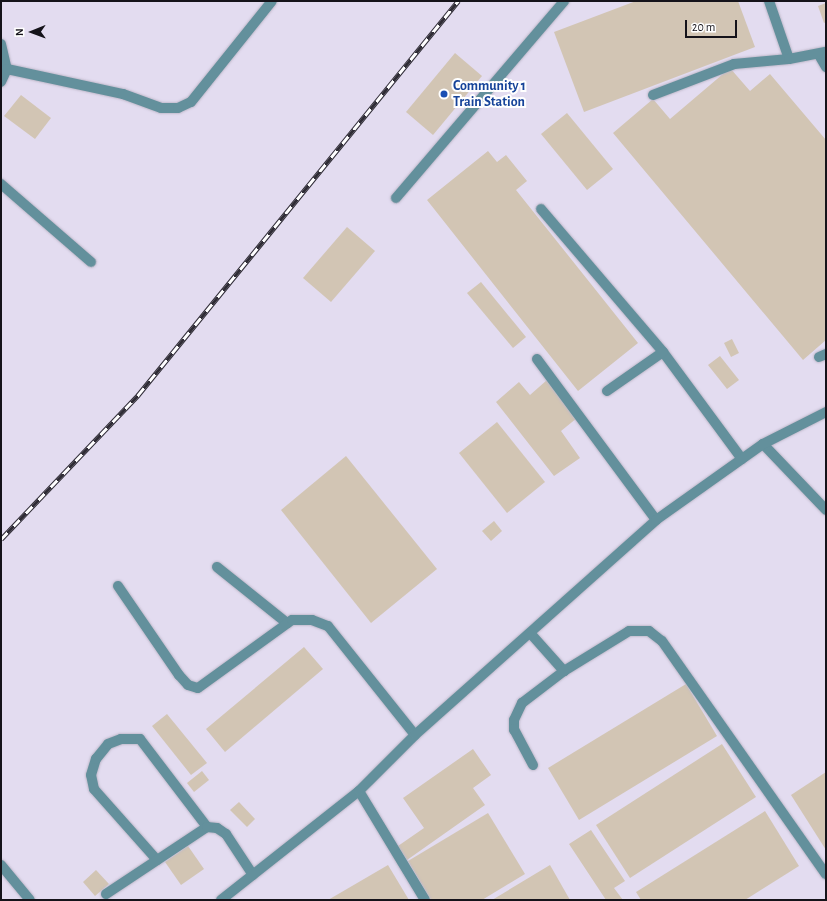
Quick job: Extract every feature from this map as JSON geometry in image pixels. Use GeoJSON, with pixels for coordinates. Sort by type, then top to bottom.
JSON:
{"type":"FeatureCollection","features":[{"type":"Feature","properties":{"kind":"street"},"geometry":{"type":"LineString","coordinates":[[7,69],[122,94],[161,108],[178,108],[190,102],[272,1]]}},
{"type":"Feature","properties":{"kind":"street"},"geometry":{"type":"LineString","coordinates":[[396,198],[564,1]]}},
{"type":"Feature","properties":{"kind":"street"},"geometry":{"type":"LineString","coordinates":[[769,1],[790,59]]}},
{"type":"Feature","properties":{"kind":"street"},"geometry":{"type":"LineString","coordinates":[[1,44],[7,69],[1,82]]}},
{"type":"Feature","properties":{"kind":"street"},"geometry":{"type":"LineString","coordinates":[[653,95],[734,64],[790,59],[823,53],[826,68]]}},
{"type":"Feature","properties":{"kind":"street"},"geometry":{"type":"LineString","coordinates":[[1,184],[91,262]]}},
{"type":"Feature","properties":{"kind":"street"},"geometry":{"type":"LineString","coordinates":[[541,209],[663,352],[742,459]]}},
{"type":"Feature","properties":{"kind":"street"},"geometry":{"type":"LineString","coordinates":[[607,391],[663,352]]}},
{"type":"Feature","properties":{"kind":"street"},"geometry":{"type":"LineString","coordinates":[[537,359],[656,520]]}},
{"type":"Feature","properties":{"kind":"street"},"geometry":{"type":"LineString","coordinates":[[221,900],[359,790],[415,735],[531,634],[656,520],[763,444],[826,412]]}},
{"type":"Feature","properties":{"kind":"street"},"geometry":{"type":"LineString","coordinates":[[763,444],[826,510]]}},
{"type":"Feature","properties":{"kind":"street"},"geometry":{"type":"LineString","coordinates":[[217,567],[287,623]]}},
{"type":"Feature","properties":{"kind":"street"},"geometry":{"type":"LineString","coordinates":[[118,586],[179,675],[188,685],[198,688],[292,620],[312,620],[328,626],[415,735]]}},
{"type":"Feature","properties":{"kind":"street"},"geometry":{"type":"LineString","coordinates":[[533,765],[514,730],[514,720],[522,703],[564,671],[629,631],[649,631],[658,637],[826,874]]}},
{"type":"Feature","properties":{"kind":"street"},"geometry":{"type":"LineString","coordinates":[[531,634],[564,671]]}},
{"type":"Feature","properties":{"kind":"street"},"geometry":{"type":"LineString","coordinates":[[157,860],[94,788],[91,775],[94,764],[108,744],[121,739],[140,738],[207,827]]}},
{"type":"Feature","properties":{"kind":"street"},"geometry":{"type":"LineString","coordinates":[[359,790],[425,900]]}},
{"type":"Feature","properties":{"kind":"street"},"geometry":{"type":"LineString","coordinates":[[106,894],[207,827],[217,828],[226,834],[253,875]]}},
{"type":"Feature","properties":{"kind":"street"},"geometry":{"type":"LineString","coordinates":[[1,865],[30,900]]}},
{"type":"Feature","properties":{"kind":"building"},"geometry":{"type":"Polygon","coordinates":[[[636,1],[738,1],[755,47],[584,112],[554,32],[636,1]]]}},
{"type":"Feature","properties":{"kind":"building"},"geometry":{"type":"Polygon","coordinates":[[[826,3],[826,22],[824,23],[818,6],[826,3]]]}},
{"type":"Feature","properties":{"kind":"building"},"geometry":{"type":"Polygon","coordinates":[[[455,53],[482,76],[433,135],[406,112],[455,53]]]}},
{"type":"Feature","properties":{"kind":"building"},"geometry":{"type":"Polygon","coordinates":[[[730,68],[750,91],[770,74],[826,140],[826,340],[803,360],[613,133],[653,99],[670,119],[730,68]]]}},
{"type":"Feature","properties":{"kind":"building"},"geometry":{"type":"Polygon","coordinates":[[[21,95],[51,118],[35,139],[4,116],[21,95]]]}},
{"type":"Feature","properties":{"kind":"building"},"geometry":{"type":"Polygon","coordinates":[[[567,113],[613,169],[587,190],[541,134],[567,113]]]}},
{"type":"Feature","properties":{"kind":"building"},"geometry":{"type":"Polygon","coordinates":[[[488,151],[497,162],[506,155],[527,181],[516,190],[638,343],[578,391],[427,200],[488,151]]]}},
{"type":"Feature","properties":{"kind":"building"},"geometry":{"type":"Polygon","coordinates":[[[347,227],[375,251],[331,302],[303,278],[347,227]]]}},
{"type":"Feature","properties":{"kind":"building"},"geometry":{"type":"Polygon","coordinates":[[[481,282],[526,337],[513,348],[467,293],[481,282]]]}},
{"type":"Feature","properties":{"kind":"building"},"geometry":{"type":"Polygon","coordinates":[[[732,339],[739,353],[731,357],[724,343],[732,339]]]}},
{"type":"Feature","properties":{"kind":"building"},"geometry":{"type":"Polygon","coordinates":[[[720,356],[739,380],[727,389],[708,365],[720,356]]]}},
{"type":"Feature","properties":{"kind":"building"},"geometry":{"type":"Polygon","coordinates":[[[547,380],[577,418],[561,431],[580,458],[554,476],[496,402],[519,382],[530,395],[547,380]]]}},
{"type":"Feature","properties":{"kind":"building"},"geometry":{"type":"Polygon","coordinates":[[[497,422],[545,482],[507,513],[459,453],[497,422]]]}},
{"type":"Feature","properties":{"kind":"building"},"geometry":{"type":"Polygon","coordinates":[[[346,456],[437,569],[371,623],[281,510],[346,456]]]}},
{"type":"Feature","properties":{"kind":"building"},"geometry":{"type":"Polygon","coordinates":[[[494,521],[502,531],[491,541],[482,531],[494,521]]]}},
{"type":"Feature","properties":{"kind":"building"},"geometry":{"type":"Polygon","coordinates":[[[304,647],[323,669],[225,752],[206,729],[304,647]]]}},
{"type":"Feature","properties":{"kind":"building"},"geometry":{"type":"Polygon","coordinates":[[[686,684],[717,736],[579,820],[548,768],[686,684]]]}},
{"type":"Feature","properties":{"kind":"building"},"geometry":{"type":"Polygon","coordinates":[[[167,714],[207,763],[191,775],[152,726],[167,714]]]}},
{"type":"Feature","properties":{"kind":"building"},"geometry":{"type":"Polygon","coordinates":[[[722,744],[756,797],[630,878],[596,825],[722,744]]]}},
{"type":"Feature","properties":{"kind":"building"},"geometry":{"type":"Polygon","coordinates":[[[473,749],[491,775],[473,788],[485,805],[407,860],[398,846],[424,828],[403,798],[473,749]]]}},
{"type":"Feature","properties":{"kind":"building"},"geometry":{"type":"Polygon","coordinates":[[[202,771],[209,780],[194,792],[187,783],[202,771]]]}},
{"type":"Feature","properties":{"kind":"building"},"geometry":{"type":"Polygon","coordinates":[[[826,772],[826,850],[791,795],[826,772]]]}},
{"type":"Feature","properties":{"kind":"building"},"geometry":{"type":"Polygon","coordinates":[[[239,802],[255,819],[247,827],[230,810],[239,802]]]}},
{"type":"Feature","properties":{"kind":"building"},"geometry":{"type":"Polygon","coordinates":[[[765,811],[799,866],[745,900],[641,900],[636,892],[765,811]]]}},
{"type":"Feature","properties":{"kind":"building"},"geometry":{"type":"Polygon","coordinates":[[[488,813],[525,874],[482,900],[431,900],[408,861],[488,813]]]}},
{"type":"Feature","properties":{"kind":"building"},"geometry":{"type":"Polygon","coordinates":[[[591,830],[625,881],[614,888],[623,900],[606,900],[569,844],[591,830]]]}},
{"type":"Feature","properties":{"kind":"building"},"geometry":{"type":"Polygon","coordinates":[[[188,846],[204,869],[181,885],[165,862],[188,846]]]}},
{"type":"Feature","properties":{"kind":"building"},"geometry":{"type":"Polygon","coordinates":[[[388,865],[409,900],[328,900],[388,865]]]}},
{"type":"Feature","properties":{"kind":"building"},"geometry":{"type":"Polygon","coordinates":[[[550,865],[570,900],[492,900],[550,865]]]}},
{"type":"Feature","properties":{"kind":"building"},"geometry":{"type":"Polygon","coordinates":[[[96,870],[109,884],[95,896],[83,882],[96,870]]]}},
{"type":"Feature","properties":{"kind":"railway"},"geometry":{"type":"LineString","coordinates":[[1,539],[138,395],[458,1]]}},
{"type":"Feature","properties":{"kind":"place","name":"Community 1 Train Station"},"geometry":{"type":"Point","coordinates":[444,94]}}]}
